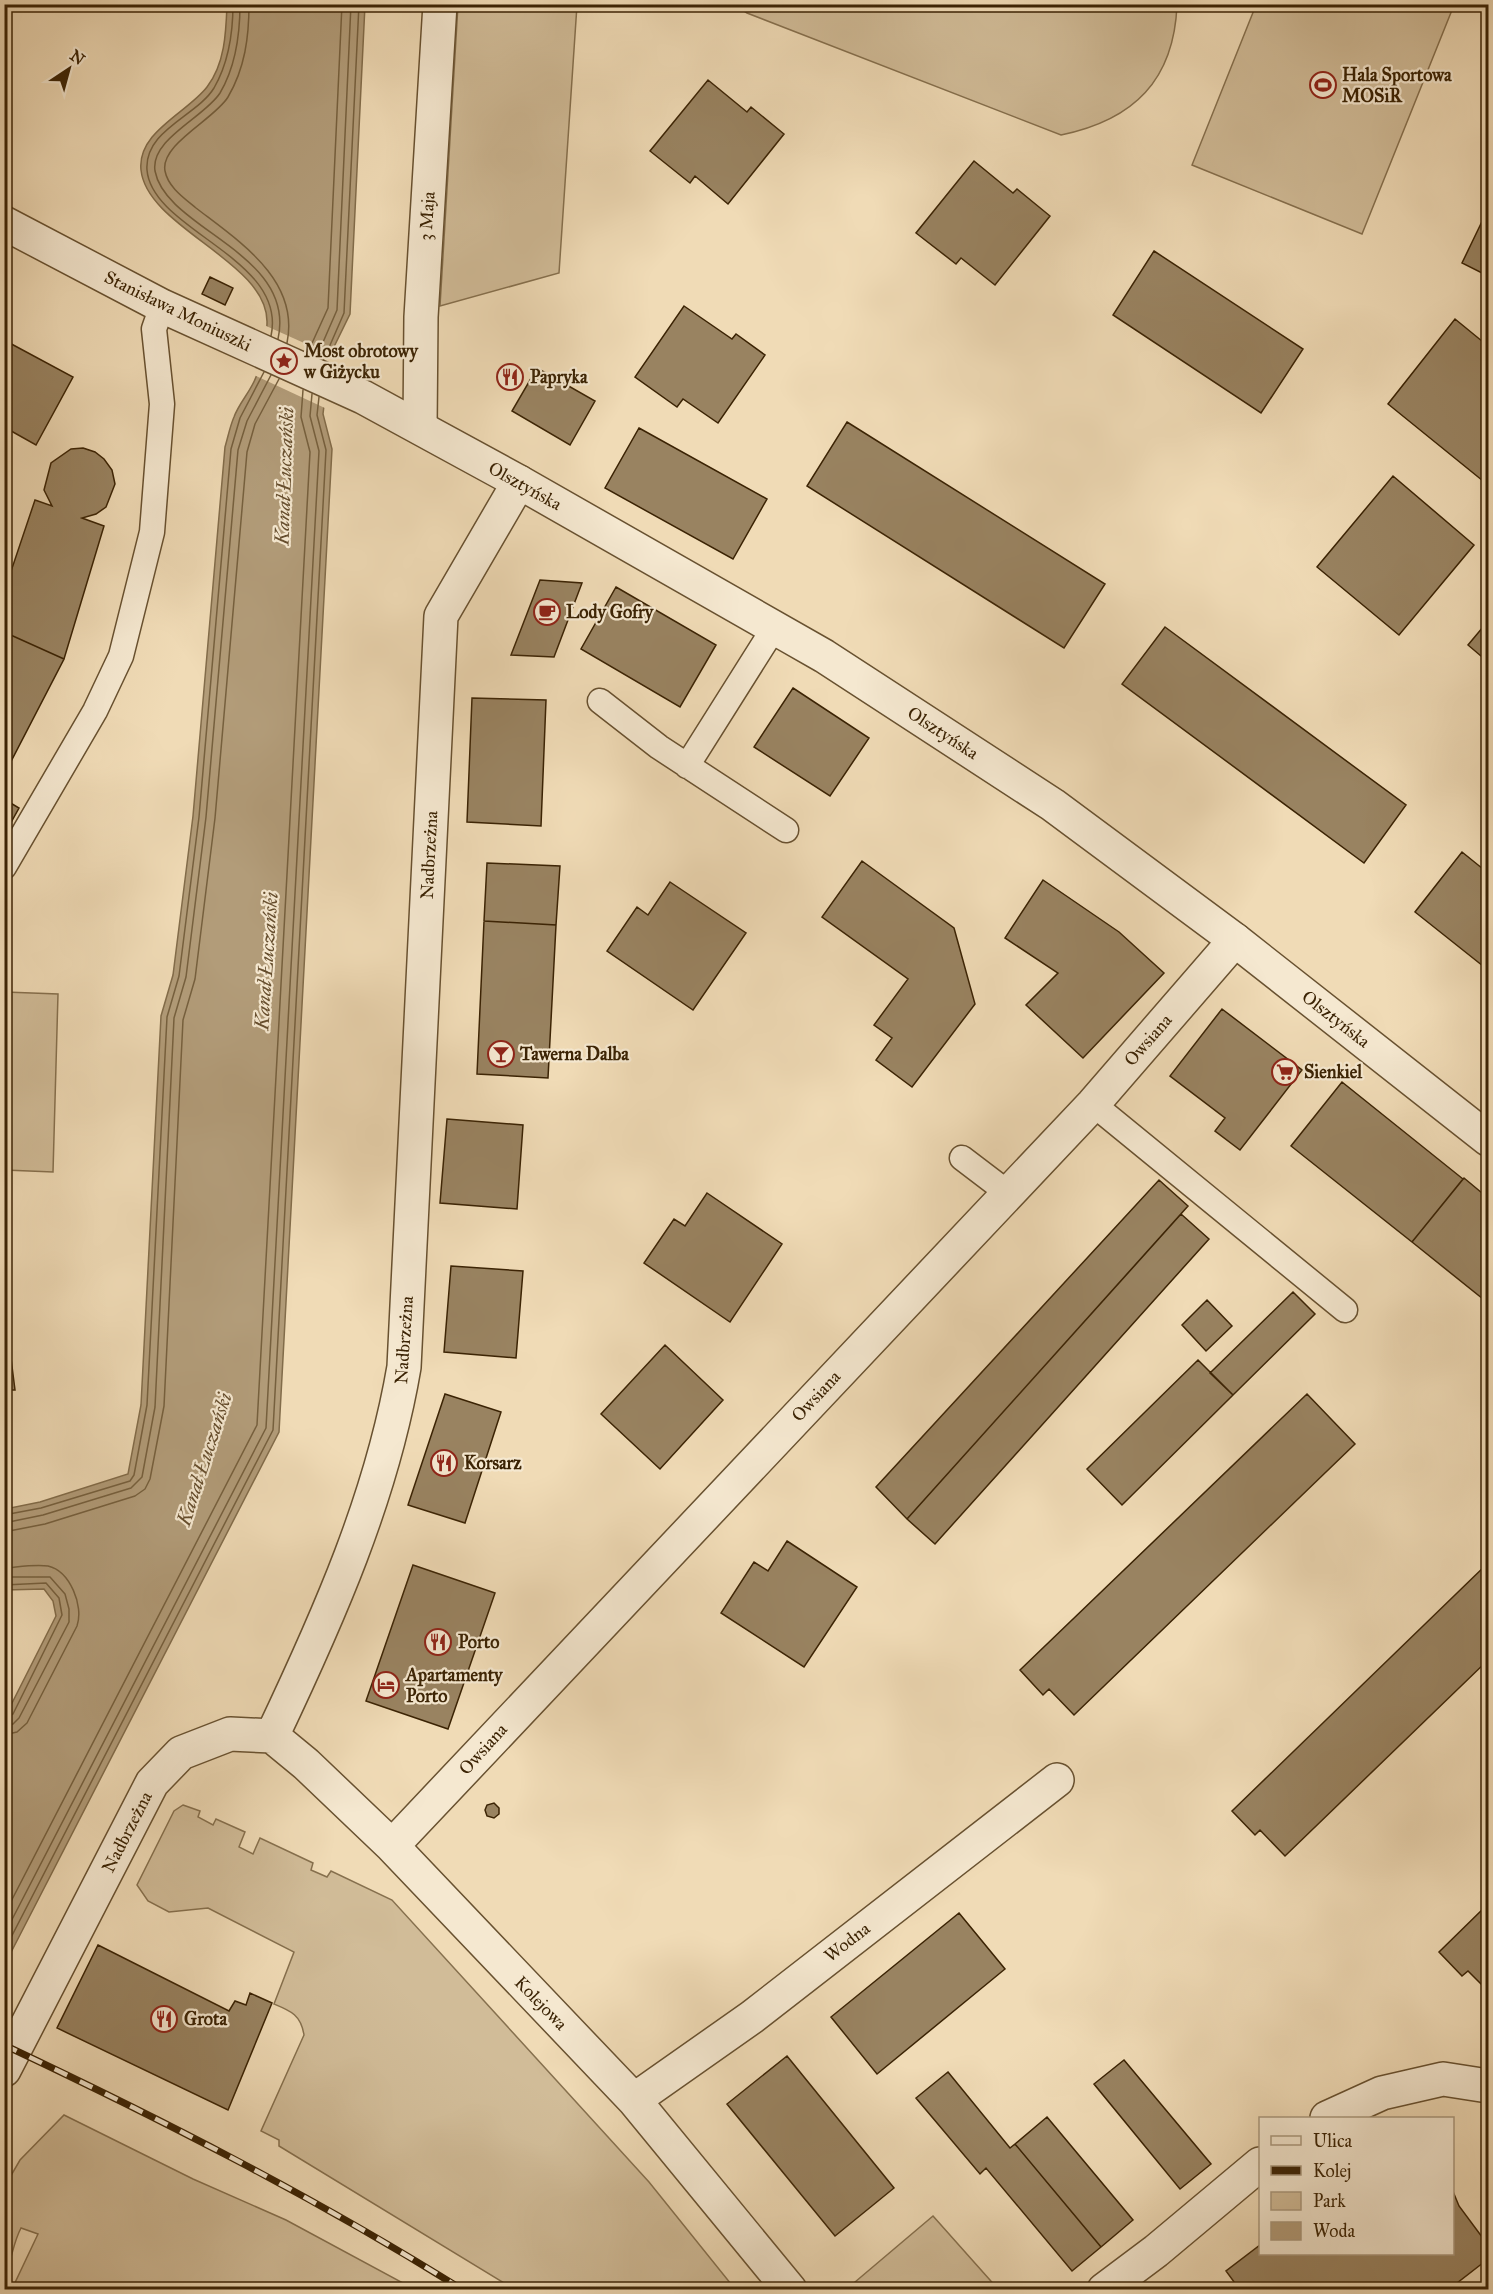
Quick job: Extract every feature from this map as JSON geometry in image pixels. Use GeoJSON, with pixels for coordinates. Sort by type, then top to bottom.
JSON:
{"type":"FeatureCollection","features":[{"type":"Feature","properties":{"kind":"street","name":"3 Maja"},"geometry":{"type":"LineString","coordinates":[[420,427],[421,317],[440,4]]}},
{"type":"Feature","properties":{"kind":"street","name":"Stanisława Moniuszki"},"geometry":{"type":"LineString","coordinates":[[4,223],[162,306],[354,393]]}},
{"type":"Feature","properties":{"kind":"street","name":"Olsztyńska"},"geometry":{"type":"LineString","coordinates":[[354,393],[519,482],[824,656],[1053,805],[1235,940],[1488,1139]]}},
{"type":"Feature","properties":{"kind":"street","name":"Nadbrzeżna"},"geometry":{"type":"LineString","coordinates":[[4,2070],[152,1783],[181,1753],[211,1741],[230,1734],[272,1736],[326,1621],[381,1474],[394,1423],[404,1367],[441,616],[519,482]]}},
{"type":"Feature","properties":{"kind":"street","name":"Owsiana"},"geometry":{"type":"LineString","coordinates":[[392,1846],[1093,1104],[1235,940]]}},
{"type":"Feature","properties":{"kind":"street","name":"Kolejowa"},"geometry":{"type":"LineString","coordinates":[[272,1736],[306,1764],[392,1846],[634,2100],[790,2289]]}},
{"type":"Feature","properties":{"kind":"street","name":"Wodna"},"geometry":{"type":"LineString","coordinates":[[634,2100],[752,2017],[1057,1779]]}},
{"type":"Feature","properties":{"kind":"street"},"geometry":{"type":"LineString","coordinates":[[1329,2117],[1382,2092],[1443,2079],[1488,2086]]}},
{"type":"Feature","properties":{"kind":"street"},"geometry":{"type":"LineString","coordinates":[[1104,2289],[1259,2165]]}},
{"type":"Feature","properties":{"kind":"lane"},"geometry":{"type":"LineString","coordinates":[[4,867],[95,711],[121,656],[152,532],[162,404],[154,329],[162,306]]}},
{"type":"Feature","properties":{"kind":"lane"},"geometry":{"type":"LineString","coordinates":[[687,766],[774,628]]}},
{"type":"Feature","properties":{"kind":"lane"},"geometry":{"type":"LineString","coordinates":[[600,701],[687,766],[786,830]]}},
{"type":"Feature","properties":{"kind":"lane"},"geometry":{"type":"LineString","coordinates":[[1093,1104],[1345,1310]]}},
{"type":"Feature","properties":{"kind":"lane"},"geometry":{"type":"LineString","coordinates":[[963,1158],[1008,1193]]}},
{"type":"Feature","properties":{"kind":"green space"},"geometry":{"type":"Polygon","coordinates":[[[1177,4],[1174,32],[1168,55],[1158,75],[1145,92],[1129,107],[1110,119],[1061,135],[747,13],[735,5],[1177,4]]]}},
{"type":"Feature","properties":{"kind":"green space"},"geometry":{"type":"Polygon","coordinates":[[[458,5],[577,5],[559,273],[440,306],[458,5]]]}},
{"type":"Feature","properties":{"kind":"green space","name":"Hala Sportowa MOSiR"},"geometry":{"type":"Polygon","coordinates":[[[1256,5],[1454,5],[1362,234],[1192,165],[1256,5]]]}},
{"type":"Feature","properties":{"kind":"green space"},"geometry":{"type":"Polygon","coordinates":[[[5,992],[58,994],[53,1172],[5,1170],[5,992]]]}},
{"type":"Feature","properties":{"kind":"green space"},"geometry":{"type":"Polygon","coordinates":[[[183,1805],[200,1811],[198,1817],[213,1825],[216,1819],[245,1832],[239,1847],[253,1854],[260,1838],[313,1863],[311,1870],[327,1877],[331,1871],[392,1900],[649,2182],[735,2289],[514,2289],[279,2146],[279,2140],[261,2131],[304,2035],[298,2018],[274,2004],[294,1952],[208,1908],[169,1912],[148,1901],[137,1885],[174,1811],[183,1805]]]}},
{"type":"Feature","properties":{"kind":"green space"},"geometry":{"type":"Polygon","coordinates":[[[64,2115],[193,2179],[286,2220],[414,2289],[12,2289],[38,2234],[21,2228],[5,2275],[5,2177],[9,2179],[20,2160],[64,2115]]]}},
{"type":"Feature","properties":{"kind":"green space"},"geometry":{"type":"Polygon","coordinates":[[[933,2216],[998,2289],[861,2289],[855,2282],[933,2216]]]}},
{"type":"Feature","properties":{"kind":"water","name":"Kanał Łuczański"},"geometry":{"type":"Polygon","coordinates":[[[227,5],[365,5],[350,314],[330,355],[323,414],[332,449],[279,1432],[5,1964],[5,1717],[56,1616],[53,1601],[44,1589],[5,1590],[5,1509],[40,1502],[128,1474],[141,1405],[161,1016],[173,975],[193,816],[225,447],[236,412],[256,377],[266,336],[267,323],[262,301],[249,282],[230,263],[164,210],[148,191],[141,170],[142,157],[155,134],[198,96],[213,78],[223,48],[227,5]]]}},
{"type":"Feature","properties":{"kind":"pier"},"geometry":{"type":"Polygon","coordinates":[[[264,325],[333,356],[327,409],[254,375],[264,325]]]}},
{"type":"Feature","properties":{"kind":"building"},"geometry":{"type":"Polygon","coordinates":[[[708,80],[747,112],[751,107],[784,134],[728,204],[695,176],[690,183],[650,151],[708,80]]]}},
{"type":"Feature","properties":{"kind":"building"},"geometry":{"type":"Polygon","coordinates":[[[974,161],[1013,193],[1017,189],[1050,216],[995,285],[961,258],[956,264],[916,233],[974,161]]]}},
{"type":"Feature","properties":{"kind":"building"},"geometry":{"type":"Polygon","coordinates":[[[1488,209],[1488,276],[1462,263],[1488,209]]]}},
{"type":"Feature","properties":{"kind":"building"},"geometry":{"type":"Polygon","coordinates":[[[1154,251],[1303,349],[1261,413],[1113,315],[1154,251]]]}},
{"type":"Feature","properties":{"kind":"building"},"geometry":{"type":"Polygon","coordinates":[[[210,277],[233,288],[225,305],[202,294],[210,277]]]}},
{"type":"Feature","properties":{"kind":"building"},"geometry":{"type":"Polygon","coordinates":[[[684,306],[732,339],[736,334],[765,355],[718,423],[683,399],[677,407],[635,377],[684,306]]]}},
{"type":"Feature","properties":{"kind":"building"},"geometry":{"type":"Polygon","coordinates":[[[1455,319],[1488,346],[1488,485],[1388,404],[1455,319]]]}},
{"type":"Feature","properties":{"kind":"building"},"geometry":{"type":"Polygon","coordinates":[[[4,340],[73,377],[36,445],[4,427],[4,340]]]}},
{"type":"Feature","properties":{"kind":"building"},"geometry":{"type":"Polygon","coordinates":[[[537,368],[595,401],[570,445],[512,411],[537,368]]]}},
{"type":"Feature","properties":{"kind":"building"},"geometry":{"type":"Polygon","coordinates":[[[847,422],[1105,584],[1064,648],[807,486],[847,422]]]}},
{"type":"Feature","properties":{"kind":"building"},"geometry":{"type":"Polygon","coordinates":[[[639,428],[767,499],[733,559],[605,488],[639,428]]]}},
{"type":"Feature","properties":{"kind":"building"},"geometry":{"type":"Polygon","coordinates":[[[83,448],[95,452],[104,459],[112,470],[115,484],[106,507],[96,514],[82,518],[104,526],[64,659],[4,632],[4,592],[35,500],[52,506],[44,490],[51,463],[71,449],[83,448]]]}},
{"type":"Feature","properties":{"kind":"building"},"geometry":{"type":"Polygon","coordinates":[[[1393,476],[1474,545],[1399,635],[1317,567],[1393,476]]]}},
{"type":"Feature","properties":{"kind":"building"},"geometry":{"type":"Polygon","coordinates":[[[540,580],[582,583],[554,657],[511,655],[540,580]]]}},
{"type":"Feature","properties":{"kind":"building"},"geometry":{"type":"Polygon","coordinates":[[[616,587],[716,645],[680,707],[581,649],[616,587]]]}},
{"type":"Feature","properties":{"kind":"building"},"geometry":{"type":"Polygon","coordinates":[[[1488,621],[1488,662],[1468,645],[1488,621]]]}},
{"type":"Feature","properties":{"kind":"building"},"geometry":{"type":"Polygon","coordinates":[[[1165,627],[1406,805],[1364,863],[1122,684],[1165,627]]]}},
{"type":"Feature","properties":{"kind":"building"},"geometry":{"type":"Polygon","coordinates":[[[4,632],[64,659],[4,775],[4,632]]]}},
{"type":"Feature","properties":{"kind":"building"},"geometry":{"type":"Polygon","coordinates":[[[793,688],[869,738],[830,796],[754,747],[793,688]]]}},
{"type":"Feature","properties":{"kind":"building"},"geometry":{"type":"Polygon","coordinates":[[[472,698],[546,700],[541,826],[467,822],[472,698]]]}},
{"type":"Feature","properties":{"kind":"building"},"geometry":{"type":"Polygon","coordinates":[[[4,799],[19,808],[4,835],[4,799]]]}},
{"type":"Feature","properties":{"kind":"building"},"geometry":{"type":"Polygon","coordinates":[[[1462,852],[1488,873],[1488,970],[1415,912],[1462,852]]]}},
{"type":"Feature","properties":{"kind":"building"},"geometry":{"type":"Polygon","coordinates":[[[862,861],[954,928],[975,1004],[912,1087],[876,1060],[892,1038],[874,1025],[908,979],[822,917],[862,861]]]}},
{"type":"Feature","properties":{"kind":"building"},"geometry":{"type":"Polygon","coordinates":[[[487,863],[560,866],[556,925],[484,921],[487,863]]]}},
{"type":"Feature","properties":{"kind":"building"},"geometry":{"type":"Polygon","coordinates":[[[1043,880],[1119,932],[1164,973],[1083,1058],[1026,1005],[1058,973],[1005,938],[1043,880]]]}},
{"type":"Feature","properties":{"kind":"building"},"geometry":{"type":"Polygon","coordinates":[[[670,882],[746,933],[693,1010],[607,951],[637,907],[648,915],[670,882]]]}},
{"type":"Feature","properties":{"kind":"building"},"geometry":{"type":"Polygon","coordinates":[[[484,921],[556,925],[548,1078],[477,1074],[484,921]]]}},
{"type":"Feature","properties":{"kind":"building"},"geometry":{"type":"Polygon","coordinates":[[[1222,1009],[1302,1070],[1240,1150],[1215,1131],[1225,1118],[1170,1076],[1222,1009]]]}},
{"type":"Feature","properties":{"kind":"building"},"geometry":{"type":"Polygon","coordinates":[[[1342,1082],[1463,1179],[1412,1242],[1291,1146],[1342,1082]]]}},
{"type":"Feature","properties":{"kind":"building"},"geometry":{"type":"Polygon","coordinates":[[[447,1119],[523,1125],[517,1209],[440,1203],[447,1119]]]}},
{"type":"Feature","properties":{"kind":"building"},"geometry":{"type":"Polygon","coordinates":[[[1464,1178],[1488,1198],[1488,1303],[1412,1242],[1464,1178]]]}},
{"type":"Feature","properties":{"kind":"building"},"geometry":{"type":"Polygon","coordinates":[[[1159,1180],[1188,1206],[907,1519],[876,1487],[1159,1180]]]}},
{"type":"Feature","properties":{"kind":"building"},"geometry":{"type":"Polygon","coordinates":[[[707,1193],[782,1244],[730,1322],[644,1263],[674,1219],[685,1226],[707,1193]]]}},
{"type":"Feature","properties":{"kind":"building"},"geometry":{"type":"Polygon","coordinates":[[[1181,1214],[1209,1239],[935,1544],[907,1519],[1181,1214]]]}},
{"type":"Feature","properties":{"kind":"building"},"geometry":{"type":"Polygon","coordinates":[[[451,1266],[523,1271],[516,1358],[444,1352],[451,1266]]]}},
{"type":"Feature","properties":{"kind":"building"},"geometry":{"type":"Polygon","coordinates":[[[1293,1292],[1315,1314],[1233,1395],[1210,1373],[1293,1292]]]}},
{"type":"Feature","properties":{"kind":"building"},"geometry":{"type":"Polygon","coordinates":[[[1207,1300],[1232,1326],[1206,1351],[1182,1325],[1207,1300]]]}},
{"type":"Feature","properties":{"kind":"building"},"geometry":{"type":"Polygon","coordinates":[[[4,1334],[8,1335],[15,1390],[4,1390],[4,1334]]]}},
{"type":"Feature","properties":{"kind":"building"},"geometry":{"type":"Polygon","coordinates":[[[665,1345],[723,1400],[660,1469],[601,1414],[665,1345]]]}},
{"type":"Feature","properties":{"kind":"building"},"geometry":{"type":"Polygon","coordinates":[[[1198,1360],[1233,1395],[1122,1505],[1087,1469],[1198,1360]]]}},
{"type":"Feature","properties":{"kind":"building"},"geometry":{"type":"Polygon","coordinates":[[[445,1394],[501,1412],[465,1523],[408,1505],[445,1394]]]}},
{"type":"Feature","properties":{"kind":"building"},"geometry":{"type":"Polygon","coordinates":[[[1307,1394],[1355,1444],[1074,1715],[1049,1689],[1043,1695],[1020,1670],[1307,1394]]]}},
{"type":"Feature","properties":{"kind":"building"},"geometry":{"type":"Polygon","coordinates":[[[787,1541],[857,1587],[804,1667],[721,1613],[754,1562],[768,1571],[787,1541]]]}},
{"type":"Feature","properties":{"kind":"building"},"geometry":{"type":"Polygon","coordinates":[[[1488,1563],[1488,1660],[1285,1856],[1260,1830],[1255,1835],[1232,1811],[1488,1563]]]}},
{"type":"Feature","properties":{"kind":"building"},"geometry":{"type":"Polygon","coordinates":[[[413,1565],[495,1593],[448,1729],[366,1701],[413,1565]]]}},
{"type":"Feature","properties":{"kind":"building"},"geometry":{"type":"Polygon","coordinates":[[[494,1803],[499,1808],[499,1814],[494,1818],[487,1816],[485,1810],[487,1805],[494,1803]]]}},
{"type":"Feature","properties":{"kind":"building"},"geometry":{"type":"Polygon","coordinates":[[[1488,1904],[1488,1991],[1468,1971],[1462,1976],[1439,1952],[1488,1904]]]}},
{"type":"Feature","properties":{"kind":"building"},"geometry":{"type":"Polygon","coordinates":[[[959,1913],[1005,1969],[877,2074],[831,2017],[959,1913]]]}},
{"type":"Feature","properties":{"kind":"building","name":"Grota"},"geometry":{"type":"Polygon","coordinates":[[[98,1945],[229,2011],[235,2001],[246,2005],[250,1993],[272,2003],[228,2110],[57,2028],[98,1945]]]}},
{"type":"Feature","properties":{"kind":"building"},"geometry":{"type":"Polygon","coordinates":[[[787,2056],[894,2188],[835,2236],[727,2104],[787,2056]]]}},
{"type":"Feature","properties":{"kind":"building"},"geometry":{"type":"Polygon","coordinates":[[[1124,2060],[1211,2164],[1180,2189],[1094,2084],[1124,2060]]]}},
{"type":"Feature","properties":{"kind":"building"},"geometry":{"type":"Polygon","coordinates":[[[948,2072],[1010,2148],[1015,2144],[1101,2247],[1072,2271],[986,2168],[980,2174],[916,2098],[948,2072]]]}},
{"type":"Feature","properties":{"kind":"building"},"geometry":{"type":"Polygon","coordinates":[[[1047,2117],[1133,2220],[1101,2247],[1015,2144],[1047,2117]]]}},
{"type":"Feature","properties":{"kind":"building"},"geometry":{"type":"Polygon","coordinates":[[[1454,2194],[1459,2206],[1488,2245],[1488,2259],[1448,2290],[1240,2290],[1226,2271],[1259,2246],[1259,2255],[1454,2255],[1454,2194]]]}},
{"type":"Feature","properties":{"kind":"railway"},"geometry":{"type":"LineString","coordinates":[[4,2045],[237,2161],[351,2223],[463,2290]]}},
{"type":"Feature","properties":{"kind":"place","name":"Hala Sportowa MOSiR"},"geometry":{"type":"Point","coordinates":[1323,85]}},
{"type":"Feature","properties":{"kind":"place","name":"Most obrotowy w Giżycku"},"geometry":{"type":"Point","coordinates":[284,361]}},
{"type":"Feature","properties":{"kind":"place","name":"Papryka"},"geometry":{"type":"Point","coordinates":[510,377]}},
{"type":"Feature","properties":{"kind":"place","name":"Lody Gofry"},"geometry":{"type":"Point","coordinates":[547,612]}},
{"type":"Feature","properties":{"kind":"place","name":"Tawerna Dalba"},"geometry":{"type":"Point","coordinates":[501,1054]}},
{"type":"Feature","properties":{"kind":"place","name":"Sienkiel"},"geometry":{"type":"Point","coordinates":[1285,1072]}},
{"type":"Feature","properties":{"kind":"place","name":"Korsarz"},"geometry":{"type":"Point","coordinates":[444,1463]}},
{"type":"Feature","properties":{"kind":"place","name":"Porto"},"geometry":{"type":"Point","coordinates":[438,1642]}},
{"type":"Feature","properties":{"kind":"place","name":"Apartamenty Porto"},"geometry":{"type":"Point","coordinates":[386,1685]}},
{"type":"Feature","properties":{"kind":"place","name":"Grota"},"geometry":{"type":"Point","coordinates":[164,2019]}}]}
